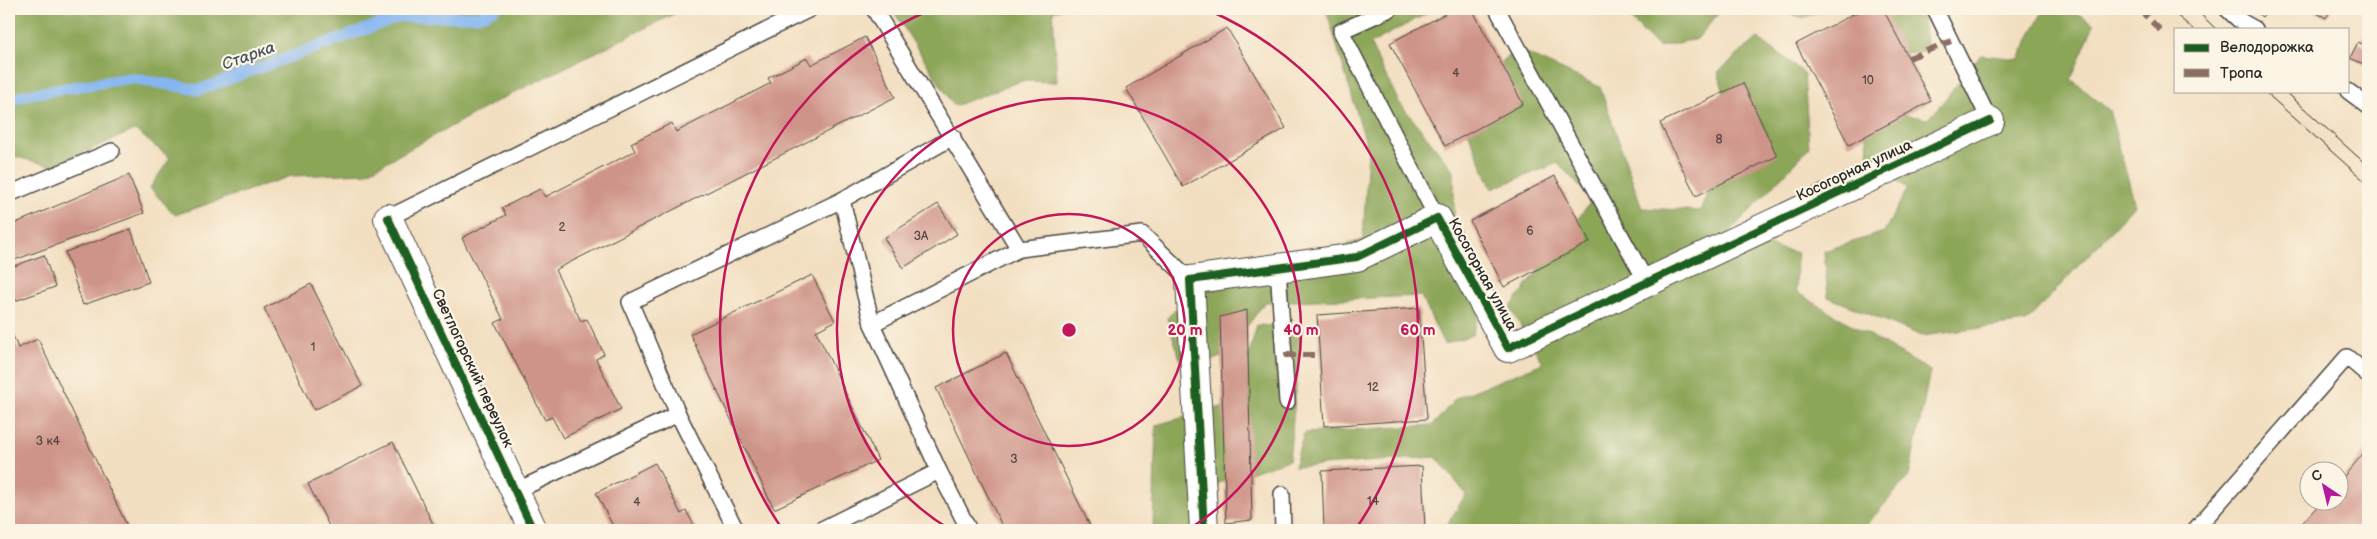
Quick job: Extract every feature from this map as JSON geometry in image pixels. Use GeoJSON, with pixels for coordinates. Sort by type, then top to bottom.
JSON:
{"type":"FeatureCollection","features":[{"type":"Feature","properties":{"kind":"street","name":"Косогорная улица"},"geometry":{"type":"LineString","coordinates":[[1190,280],[1357,257],[1437,218],[1508,348],[1990,121]]}},
{"type":"Feature","properties":{"kind":"street","name":"Светлогорский переулок"},"geometry":{"type":"LineString","coordinates":[[388,218],[533,530]]}},
{"type":"Feature","properties":{"kind":"street"},"geometry":{"type":"LineString","coordinates":[[1190,280],[1204,530]]}},
{"type":"Feature","properties":{"kind":"lane"},"geometry":{"type":"LineString","coordinates":[[388,218],[810,9]]}},
{"type":"Feature","properties":{"kind":"lane"},"geometry":{"type":"LineString","coordinates":[[874,9],[1019,249]]}},
{"type":"Feature","properties":{"kind":"lane"},"geometry":{"type":"LineString","coordinates":[[1390,9],[1341,31],[1437,218]]}},
{"type":"Feature","properties":{"kind":"lane"},"geometry":{"type":"LineString","coordinates":[[1497,9],[1647,283]]}},
{"type":"Feature","properties":{"kind":"lane"},"geometry":{"type":"LineString","coordinates":[[1935,9],[1990,121]]}},
{"type":"Feature","properties":{"kind":"lane"},"geometry":{"type":"LineString","coordinates":[[2227,9],[2239,20],[2253,28]]}},
{"type":"Feature","properties":{"kind":"lane"},"geometry":{"type":"LineString","coordinates":[[2349,92],[2368,106]]}},
{"type":"Feature","properties":{"kind":"lane"},"geometry":{"type":"LineString","coordinates":[[736,530],[678,414],[630,302],[842,200],[953,137]]}},
{"type":"Feature","properties":{"kind":"lane"},"geometry":{"type":"LineString","coordinates":[[9,194],[112,151]]}},
{"type":"Feature","properties":{"kind":"lane"},"geometry":{"type":"LineString","coordinates":[[842,200],[872,324],[939,471],[969,530]]}},
{"type":"Feature","properties":{"kind":"lane"},"geometry":{"type":"LineString","coordinates":[[872,324],[1019,249],[1142,234],[1190,280]]}},
{"type":"Feature","properties":{"kind":"lane"},"geometry":{"type":"LineString","coordinates":[[1278,268],[1287,402]]}},
{"type":"Feature","properties":{"kind":"lane"},"geometry":{"type":"LineString","coordinates":[[2196,530],[2347,357],[2368,376]]}},
{"type":"Feature","properties":{"kind":"lane"},"geometry":{"type":"LineString","coordinates":[[516,491],[678,414]]}},
{"type":"Feature","properties":{"kind":"lane"},"geometry":{"type":"LineString","coordinates":[[820,530],[939,471]]}},
{"type":"Feature","properties":{"kind":"lane"},"geometry":{"type":"LineString","coordinates":[[1282,494],[1283,530]]}},
{"type":"Feature","properties":{"kind":"green space"},"geometry":{"type":"Polygon","coordinates":[[[684,9],[501,99],[366,173],[291,176],[175,215],[150,188],[170,158],[135,130],[52,166],[9,155],[9,10],[684,9]]]}},
{"type":"Feature","properties":{"kind":"green space"},"geometry":{"type":"Polygon","coordinates":[[[892,9],[1061,9],[1053,11],[1057,82],[1021,81],[954,106],[892,9]]]}},
{"type":"Feature","properties":{"kind":"green space"},"geometry":{"type":"Polygon","coordinates":[[[1326,9],[1435,9],[1370,44],[1399,102],[1454,171],[1454,224],[1486,288],[1472,335],[1444,344],[1421,296],[1265,302],[1226,355],[1184,371],[1167,318],[1202,283],[1363,240],[1368,150],[1326,9]]]}},
{"type":"Feature","properties":{"kind":"green space"},"geometry":{"type":"Polygon","coordinates":[[[1621,9],[1722,9],[1697,39],[1658,47],[1621,9]]]}},
{"type":"Feature","properties":{"kind":"green space"},"geometry":{"type":"Polygon","coordinates":[[[1772,9],[1825,9],[1803,18],[1772,9]]]}},
{"type":"Feature","properties":{"kind":"green space"},"geometry":{"type":"Polygon","coordinates":[[[1846,9],[1922,9],[1927,51],[1885,54],[1846,9]]]}},
{"type":"Feature","properties":{"kind":"green space"},"geometry":{"type":"Polygon","coordinates":[[[2044,9],[2070,9],[2094,24],[2071,79],[2109,110],[2135,205],[2026,322],[1922,336],[1828,297],[1824,251],[1884,232],[1908,188],[1869,164],[1865,107],[1929,119],[1981,55],[2019,59],[2044,9]]]}},
{"type":"Feature","properties":{"kind":"green space"},"geometry":{"type":"Polygon","coordinates":[[[1758,38],[1804,73],[1809,148],[1727,235],[1797,253],[1796,292],[1930,371],[1909,476],[1862,530],[1444,530],[1466,494],[1436,457],[1294,467],[1304,433],[1433,425],[1456,398],[1543,363],[1510,308],[1592,200],[1558,163],[1492,189],[1456,103],[1516,49],[1600,87],[1642,208],[1700,211],[1735,131],[1718,72],[1758,38]]]}},
{"type":"Feature","properties":{"kind":"green space"},"geometry":{"type":"Polygon","coordinates":[[[1257,325],[1302,328],[1289,460],[1218,483],[1213,530],[1153,530],[1156,425],[1236,403],[1257,325]]]}},
{"type":"Feature","properties":{"kind":"building"},"geometry":{"type":"Polygon","coordinates":[[[1454,9],[1472,9],[1523,104],[1445,146],[1390,43],[1454,9]]]}},
{"type":"Feature","properties":{"kind":"building"},"geometry":{"type":"Polygon","coordinates":[[[1863,9],[1883,9],[1931,101],[1849,145],[1796,44],[1863,9]]]}},
{"type":"Feature","properties":{"kind":"building"},"geometry":{"type":"Polygon","coordinates":[[[2252,9],[2269,9],[2262,17],[2252,9]]]}},
{"type":"Feature","properties":{"kind":"building"},"geometry":{"type":"Polygon","coordinates":[[[2310,9],[2332,9],[2326,18],[2310,9]]]}},
{"type":"Feature","properties":{"kind":"building"},"geometry":{"type":"Polygon","coordinates":[[[2368,27],[2368,42],[2362,39],[2368,27]]]}},
{"type":"Feature","properties":{"kind":"building"},"geometry":{"type":"Polygon","coordinates":[[[1227,28],[1286,128],[1183,187],[1126,88],[1227,28]]]}},
{"type":"Feature","properties":{"kind":"building"},"geometry":{"type":"Polygon","coordinates":[[[865,37],[895,97],[555,270],[581,321],[587,319],[604,354],[596,359],[621,409],[563,438],[552,417],[545,420],[495,323],[503,319],[462,238],[506,215],[502,208],[540,189],[545,197],[635,151],[631,143],[672,123],[676,132],[771,83],[768,78],[807,58],[811,65],[865,37]]]}},
{"type":"Feature","properties":{"kind":"building"},"geometry":{"type":"Polygon","coordinates":[[[2358,42],[2368,47],[2368,66],[2350,58],[2358,42]]]}},
{"type":"Feature","properties":{"kind":"building"},"geometry":{"type":"Polygon","coordinates":[[[1743,83],[1777,156],[1696,196],[1660,123],[1743,83]]]}},
{"type":"Feature","properties":{"kind":"building"},"geometry":{"type":"Polygon","coordinates":[[[129,175],[144,213],[9,262],[9,226],[129,175]]]}},
{"type":"Feature","properties":{"kind":"building"},"geometry":{"type":"Polygon","coordinates":[[[1555,176],[1590,242],[1504,287],[1470,221],[1555,176]]]}},
{"type":"Feature","properties":{"kind":"building"},"geometry":{"type":"Polygon","coordinates":[[[938,204],[957,234],[903,268],[884,238],[938,204]]]}},
{"type":"Feature","properties":{"kind":"building"},"geometry":{"type":"Polygon","coordinates":[[[131,229],[149,282],[83,305],[65,252],[131,229]]]}},
{"type":"Feature","properties":{"kind":"building"},"geometry":{"type":"Polygon","coordinates":[[[44,255],[55,287],[12,302],[9,291],[9,268],[44,255]]]}},
{"type":"Feature","properties":{"kind":"building"},"geometry":{"type":"Polygon","coordinates":[[[812,275],[835,321],[816,331],[878,460],[774,509],[690,334],[812,275]]]}},
{"type":"Feature","properties":{"kind":"building"},"geometry":{"type":"Polygon","coordinates":[[[311,284],[362,386],[314,410],[264,308],[311,284]]]}},
{"type":"Feature","properties":{"kind":"building"},"geometry":{"type":"Polygon","coordinates":[[[1419,308],[1427,419],[1324,426],[1317,315],[1419,308]]]}},
{"type":"Feature","properties":{"kind":"building"},"geometry":{"type":"Polygon","coordinates":[[[1247,310],[1252,520],[1226,523],[1220,317],[1247,310]]]}},
{"type":"Feature","properties":{"kind":"building"},"geometry":{"type":"Polygon","coordinates":[[[9,326],[18,348],[38,339],[129,530],[9,530],[9,326]]]}},
{"type":"Feature","properties":{"kind":"building"},"geometry":{"type":"Polygon","coordinates":[[[1006,353],[1092,530],[1004,530],[936,388],[1006,353]]]}},
{"type":"Feature","properties":{"kind":"building"},"geometry":{"type":"Polygon","coordinates":[[[393,442],[436,530],[331,530],[308,484],[393,442]]]}},
{"type":"Feature","properties":{"kind":"building"},"geometry":{"type":"Polygon","coordinates":[[[2368,448],[2368,530],[2296,530],[2312,512],[2350,512],[2350,469],[2368,448]]]}},
{"type":"Feature","properties":{"kind":"building"},"geometry":{"type":"Polygon","coordinates":[[[655,463],[681,514],[686,511],[697,530],[615,530],[596,493],[655,463]]]}},
{"type":"Feature","properties":{"kind":"building"},"geometry":{"type":"Polygon","coordinates":[[[1422,466],[1425,530],[1324,530],[1322,471],[1422,466]]]}},
{"type":"Feature","properties":{"kind":"waterway","name":"Старка"},"geometry":{"type":"LineString","coordinates":[[9,102],[24,95],[130,78],[199,90],[399,17],[478,16],[495,9]]}},
{"type":"Feature","properties":{"kind":"tram line"},"geometry":{"type":"LineString","coordinates":[[2169,9],[2192,28]]}},
{"type":"Feature","properties":{"kind":"tram line"},"geometry":{"type":"LineString","coordinates":[[2195,9],[2215,28]]}},
{"type":"Feature","properties":{"kind":"tram line"},"geometry":{"type":"LineString","coordinates":[[2265,92],[2368,184]]}},
{"type":"Feature","properties":{"kind":"tram line"},"geometry":{"type":"LineString","coordinates":[[2286,92],[2368,166]]}},
{"type":"Feature","properties":{"kind":"marked path"},"geometry":{"type":"LineString","coordinates":[[2139,9],[2162,32]]}},
{"type":"Feature","properties":{"kind":"marked path"},"geometry":{"type":"LineString","coordinates":[[1909,58],[1951,41]]}},
{"type":"Feature","properties":{"kind":"marked path"},"geometry":{"type":"LineString","coordinates":[[1284,355],[1319,355]]}},
{"type":"Feature","properties":{"kind":"cycle path"},"geometry":{"type":"LineString","coordinates":[[1204,530],[1190,280],[1357,257],[1437,218],[1508,348],[1990,121]]}},
{"type":"Feature","properties":{"kind":"cycle path"},"geometry":{"type":"LineString","coordinates":[[388,218],[533,530]]}}]}
